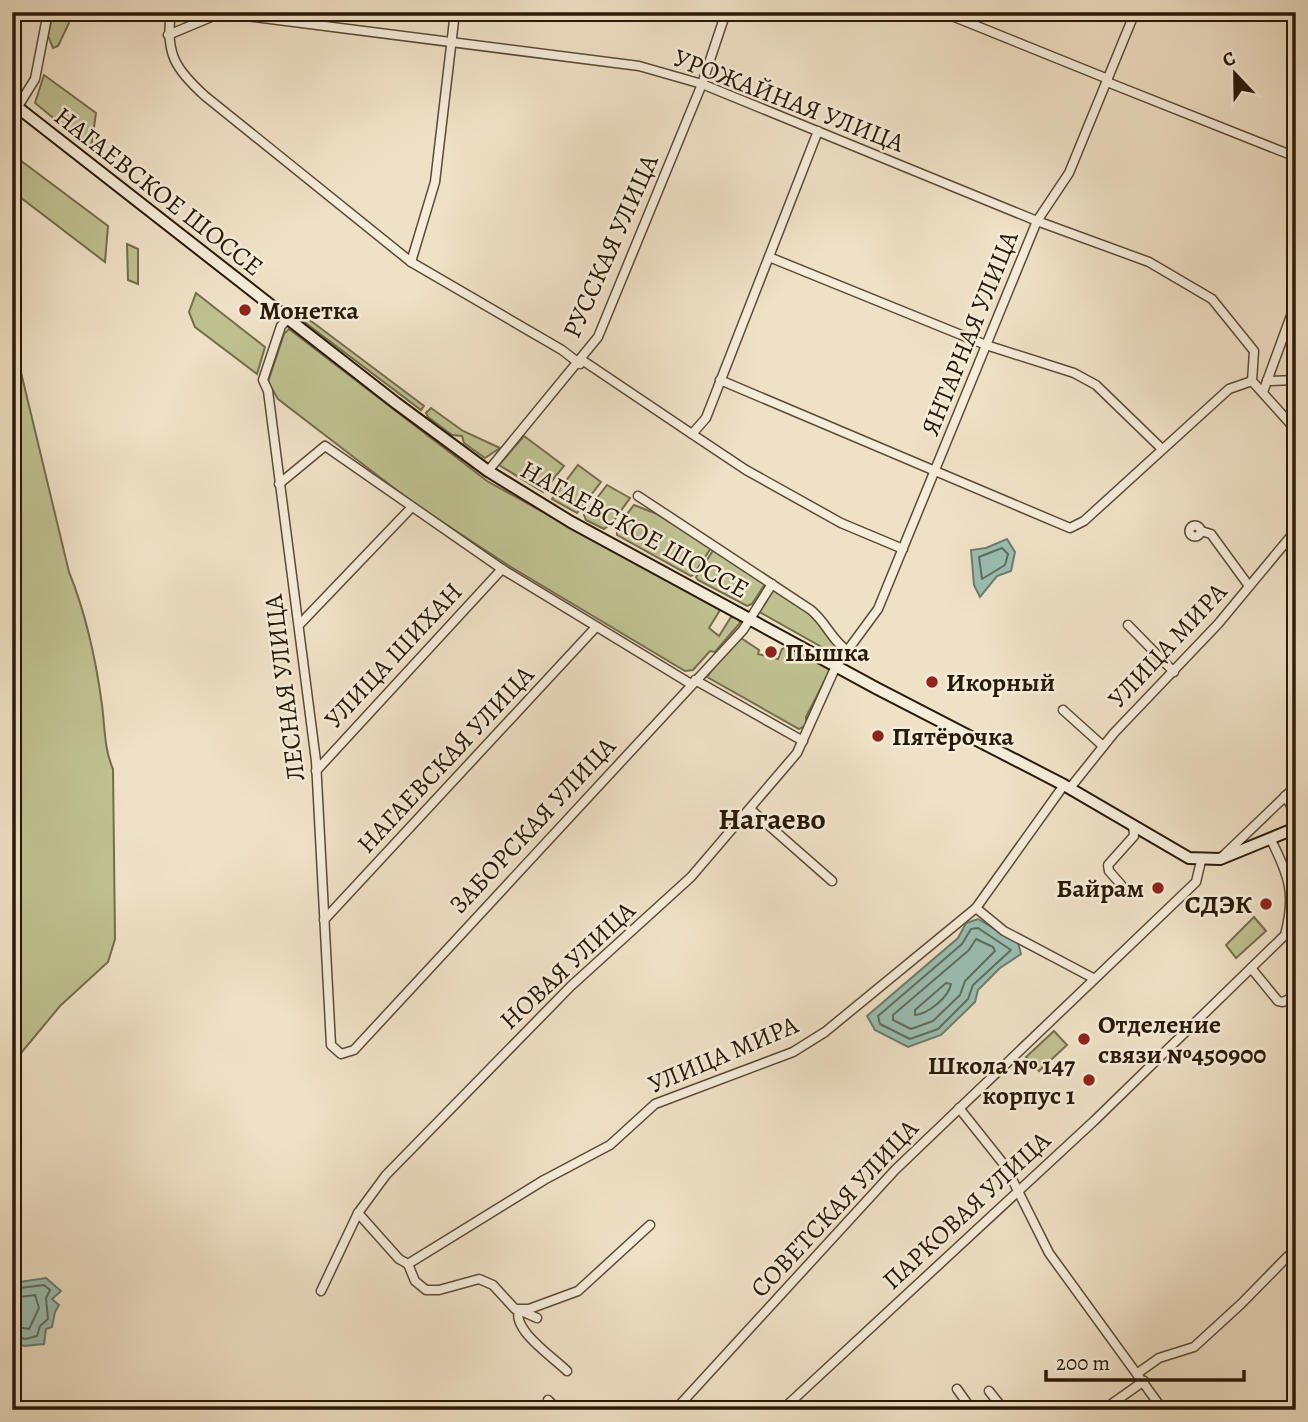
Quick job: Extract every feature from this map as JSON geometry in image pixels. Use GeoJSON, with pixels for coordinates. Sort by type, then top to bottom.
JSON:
{"type":"FeatureCollection","features":[{"type":"Feature","properties":{"kind":"street"},"geometry":{"type":"LineString","coordinates":[[15,106],[35,79],[48,12]]}},
{"type":"Feature","properties":{"kind":"street"},"geometry":{"type":"LineString","coordinates":[[171,12],[168,46],[186,79],[411,262],[562,350],[746,470],[829,516],[903,549]]}},
{"type":"Feature","properties":{"kind":"street"},"geometry":{"type":"LineString","coordinates":[[411,262],[435,182],[455,12]]}},
{"type":"Feature","properties":{"kind":"street","name":"РУССКАЯ УЛИЦА"},"geometry":{"type":"LineString","coordinates":[[488,471],[581,362],[598,337],[702,84],[726,12]]}},
{"type":"Feature","properties":{"kind":"street"},"geometry":{"type":"LineString","coordinates":[[942,12],[1296,157]]}},
{"type":"Feature","properties":{"kind":"street","name":"ЯНТАРНАЯ УЛИЦА"},"geometry":{"type":"LineString","coordinates":[[836,666],[878,609],[1037,221],[1069,173],[1135,12]]}},
{"type":"Feature","properties":{"kind":"street"},"geometry":{"type":"LineString","coordinates":[[1275,12],[1296,20]]}},
{"type":"Feature","properties":{"kind":"street","name":"УРОЖАЙНАЯ УЛИЦА"},"geometry":{"type":"LineString","coordinates":[[168,35],[216,15],[639,66],[702,84],[1037,221],[1150,262],[1212,299],[1254,351],[1252,381]]}},
{"type":"Feature","properties":{"kind":"street","name":"НАГАЕВСКОЕ ШОССЕ"},"geometry":{"type":"LineString","coordinates":[[15,106],[287,320],[488,471],[571,522],[836,666],[1067,786],[1189,858],[1201,861]]}},
{"type":"Feature","properties":{"kind":"street"},"geometry":{"type":"LineString","coordinates":[[692,434],[701,425],[720,380],[818,131]]}},
{"type":"Feature","properties":{"kind":"street"},"geometry":{"type":"LineString","coordinates":[[769,257],[986,345],[1074,373],[1096,385],[1161,448]]}},
{"type":"Feature","properties":{"kind":"street"},"geometry":{"type":"LineString","coordinates":[[1263,393],[1296,302]]}},
{"type":"Feature","properties":{"kind":"street","name":"ЛЕСНАЯ УЛИЦА"},"geometry":{"type":"LineString","coordinates":[[287,320],[281,326],[263,380],[268,391],[316,771],[331,1045],[341,1054]]}},
{"type":"Feature","properties":{"kind":"street"},"geometry":{"type":"LineString","coordinates":[[720,380],[1070,528],[1084,521],[1161,448],[1229,389],[1252,381],[1296,430]]}},
{"type":"Feature","properties":{"kind":"street"},"geometry":{"type":"LineString","coordinates":[[1267,381],[1296,380]]}},
{"type":"Feature","properties":{"kind":"street"},"geometry":{"type":"LineString","coordinates":[[279,484],[325,446],[502,569],[596,627],[803,741]]}},
{"type":"Feature","properties":{"kind":"street"},"geometry":{"type":"LineString","coordinates":[[638,496],[821,618],[839,646],[848,651]]}},
{"type":"Feature","properties":{"kind":"street"},"geometry":{"type":"LineString","coordinates":[[299,625],[411,508]]}},
{"type":"Feature","properties":{"kind":"street","name":"УЛИЦА МИРА"},"geometry":{"type":"LineString","coordinates":[[408,1264],[544,1180],[610,1145],[655,1104],[806,1044],[856,1008],[976,908],[1067,786],[1174,672],[1296,530]]}},
{"type":"Feature","properties":{"kind":"street"},"geometry":{"type":"LineString","coordinates":[[1201,531],[1211,534],[1249,586]]}},
{"type":"Feature","properties":{"kind":"street","name":"УЛИЦА ШИХАН"},"geometry":{"type":"LineString","coordinates":[[316,771],[502,569]]}},
{"type":"Feature","properties":{"kind":"street","name":"ЗАБОРСКАЯ УЛИЦА"},"geometry":{"type":"LineString","coordinates":[[341,1054],[354,1050],[743,630],[748,618],[772,584]]}},
{"type":"Feature","properties":{"kind":"street"},"geometry":{"type":"LineString","coordinates":[[1128,625],[1174,672]]}},
{"type":"Feature","properties":{"kind":"street","name":"НАГАЕВСКАЯ УЛИЦА"},"geometry":{"type":"LineString","coordinates":[[324,920],[596,627]]}},
{"type":"Feature","properties":{"kind":"street","name":"НОВАЯ УЛИЦА"},"geometry":{"type":"LineString","coordinates":[[321,1291],[358,1213],[386,1175],[517,1040],[691,877],[797,753],[836,666]]}},
{"type":"Feature","properties":{"kind":"street"},"geometry":{"type":"LineString","coordinates":[[1063,710],[1103,746]]}},
{"type":"Feature","properties":{"kind":"street"},"geometry":{"type":"LineString","coordinates":[[1220,859],[1296,786]]}},
{"type":"Feature","properties":{"kind":"street"},"geometry":{"type":"LineString","coordinates":[[1285,796],[1296,814]]}},
{"type":"Feature","properties":{"kind":"street"},"geometry":{"type":"LineString","coordinates":[[750,809],[832,881]]}},
{"type":"Feature","properties":{"kind":"street"},"geometry":{"type":"LineString","coordinates":[[1123,887],[1109,871],[1108,865],[1134,836],[1133,825]]}},
{"type":"Feature","properties":{"kind":"street"},"geometry":{"type":"LineString","coordinates":[[1201,861],[1220,859],[1296,828]]}},
{"type":"Feature","properties":{"kind":"street","name":"ПАРКОВАЯ УЛИЦА"},"geometry":{"type":"LineString","coordinates":[[782,1410],[1017,1191],[1285,935],[1290,915],[1288,874],[1270,838]]}},
{"type":"Feature","properties":{"kind":"street","name":"СОВЕТСКАЯ УЛИЦА"},"geometry":{"type":"LineString","coordinates":[[675,1410],[895,1170],[1196,881],[1201,861]]}},
{"type":"Feature","properties":{"kind":"street"},"geometry":{"type":"LineString","coordinates":[[1288,874],[1296,881]]}},
{"type":"Feature","properties":{"kind":"street"},"geometry":{"type":"LineString","coordinates":[[976,908],[1004,931],[1093,978]]}},
{"type":"Feature","properties":{"kind":"street"},"geometry":{"type":"LineString","coordinates":[[1251,968],[1278,1001],[1283,1002],[1296,995]]}},
{"type":"Feature","properties":{"kind":"street"},"geometry":{"type":"LineString","coordinates":[[959,1108],[1006,1167],[1049,1253],[1163,1410]]}},
{"type":"Feature","properties":{"kind":"street"},"geometry":{"type":"LineString","coordinates":[[358,1213],[399,1259],[408,1264],[415,1281],[426,1290],[431,1292],[479,1279],[493,1285],[519,1310],[537,1318]]}},
{"type":"Feature","properties":{"kind":"street"},"geometry":{"type":"LineString","coordinates":[[519,1310],[567,1297],[587,1285],[617,1253],[650,1225]]}},
{"type":"Feature","properties":{"kind":"street"},"geometry":{"type":"LineString","coordinates":[[1138,1373],[1159,1358],[1194,1347],[1296,1248]]}},
{"type":"Feature","properties":{"kind":"street"},"geometry":{"type":"LineString","coordinates":[[519,1310],[520,1328],[567,1371]]}},
{"type":"Feature","properties":{"kind":"street"},"geometry":{"type":"LineString","coordinates":[[1103,1410],[1144,1381]]}},
{"type":"Feature","properties":{"kind":"street"},"geometry":{"type":"LineString","coordinates":[[957,1389],[972,1410]]}},
{"type":"Feature","properties":{"kind":"street"},"geometry":{"type":"LineString","coordinates":[[989,1391],[1004,1410]]}},
{"type":"Feature","properties":{"kind":"street"},"geometry":{"type":"LineString","coordinates":[[548,1400],[558,1410]]}},
{"type":"Feature","properties":{"kind":"green space"},"geometry":{"type":"Polygon","coordinates":[[[53,12],[68,12],[69,23],[58,46],[53,48],[48,36],[53,12]]]}},
{"type":"Feature","properties":{"kind":"green space"},"geometry":{"type":"Polygon","coordinates":[[[44,75],[96,113],[91,149],[35,103],[44,75]]]}},
{"type":"Feature","properties":{"kind":"green space"},"geometry":{"type":"Polygon","coordinates":[[[12,154],[108,226],[105,262],[12,191],[12,154]]]}},
{"type":"Feature","properties":{"kind":"green space"},"geometry":{"type":"Polygon","coordinates":[[[127,244],[138,249],[138,284],[128,280],[127,244]]]}},
{"type":"Feature","properties":{"kind":"green space"},"geometry":{"type":"Polygon","coordinates":[[[196,293],[265,347],[257,374],[195,327],[189,312],[196,293]]]}},
{"type":"Feature","properties":{"kind":"green space"},"geometry":{"type":"Polygon","coordinates":[[[303,315],[424,406],[421,410],[299,318],[303,315]]]}},
{"type":"Feature","properties":{"kind":"green space"},"geometry":{"type":"Polygon","coordinates":[[[289,329],[487,481],[720,610],[709,628],[719,636],[731,617],[739,618],[740,623],[715,652],[710,651],[693,670],[685,671],[511,567],[416,505],[278,399],[268,382],[284,334],[289,329]]]}},
{"type":"Feature","properties":{"kind":"green space"},"geometry":{"type":"Polygon","coordinates":[[[12,335],[69,572],[97,671],[106,746],[113,769],[115,939],[108,962],[60,1006],[12,1064],[12,335]]]}},
{"type":"Feature","properties":{"kind":"green space"},"geometry":{"type":"Polygon","coordinates":[[[431,408],[463,431],[500,448],[485,458],[464,443],[462,436],[452,435],[428,417],[426,413],[431,408]]]}},
{"type":"Feature","properties":{"kind":"green space"},"geometry":{"type":"Polygon","coordinates":[[[524,436],[564,466],[543,492],[499,465],[524,436]]]}},
{"type":"Feature","properties":{"kind":"green space"},"geometry":{"type":"Polygon","coordinates":[[[578,465],[601,482],[577,513],[552,499],[578,465]]]}},
{"type":"Feature","properties":{"kind":"green space"},"geometry":{"type":"Polygon","coordinates":[[[607,485],[630,498],[613,522],[604,529],[586,520],[584,515],[607,485]]]}},
{"type":"Feature","properties":{"kind":"green space"},"geometry":{"type":"Polygon","coordinates":[[[634,505],[657,514],[711,548],[694,574],[691,576],[617,535],[617,527],[634,505]]]}},
{"type":"Feature","properties":{"kind":"green space"},"geometry":{"type":"Polygon","coordinates":[[[714,549],[765,584],[752,604],[747,606],[698,580],[696,577],[714,549]]]}},
{"type":"Feature","properties":{"kind":"green space"},"geometry":{"type":"Polygon","coordinates":[[[772,588],[817,621],[838,648],[827,650],[756,610],[772,588]]]}},
{"type":"Feature","properties":{"kind":"green space"},"geometry":{"type":"Polygon","coordinates":[[[741,638],[759,650],[758,654],[778,659],[782,649],[787,647],[827,666],[830,670],[806,717],[806,725],[799,729],[707,677],[724,654],[741,638]]]}},
{"type":"Feature","properties":{"kind":"green space"},"geometry":{"type":"Polygon","coordinates":[[[1254,917],[1266,931],[1236,958],[1226,945],[1254,917]]]}},
{"type":"Feature","properties":{"kind":"green space"},"geometry":{"type":"Polygon","coordinates":[[[1054,1031],[1067,1045],[1039,1071],[1026,1057],[1054,1031]]]}},
{"type":"Feature","properties":{"kind":"water"},"geometry":{"type":"Polygon","coordinates":[[[1007,539],[1015,552],[1011,571],[997,576],[980,597],[974,585],[971,550],[986,548],[1007,539]]]}},
{"type":"Feature","properties":{"kind":"water"},"geometry":{"type":"Polygon","coordinates":[[[978,919],[1018,943],[1021,954],[1000,968],[978,990],[975,1002],[941,1035],[908,1047],[875,1030],[867,1016],[958,938],[966,923],[978,919]]]}},
{"type":"Feature","properties":{"kind":"water"},"geometry":{"type":"Polygon","coordinates":[[[46,1278],[61,1291],[52,1299],[59,1305],[52,1327],[46,1329],[44,1344],[24,1346],[12,1340],[12,1283],[46,1278]]]}},
{"type":"Feature","properties":{"kind":"place","name":"Монетка"},"geometry":{"type":"Point","coordinates":[245,310]}},
{"type":"Feature","properties":{"kind":"place","name":"Пышка"},"geometry":{"type":"Point","coordinates":[771,652]}},
{"type":"Feature","properties":{"kind":"place","name":"Икорный"},"geometry":{"type":"Point","coordinates":[932,682]}},
{"type":"Feature","properties":{"kind":"place","name":"Пятёрочка"},"geometry":{"type":"Point","coordinates":[878,736]}},
{"type":"Feature","properties":{"kind":"place","name":"Байрам"},"geometry":{"type":"Point","coordinates":[1158,888]}},
{"type":"Feature","properties":{"kind":"place","name":"СДЭК"},"geometry":{"type":"Point","coordinates":[1266,904]}},
{"type":"Feature","properties":{"kind":"place","name":"Отделение связи №450900"},"geometry":{"type":"Point","coordinates":[1084,1039]}},
{"type":"Feature","properties":{"kind":"place","name":"Школа № 147 корпус 1"},"geometry":{"type":"Point","coordinates":[1089,1080]}},
{"type":"Feature","properties":{"kind":"district","name":"Нагаево"},"geometry":{"type":"Point","coordinates":[772,819]}}]}
